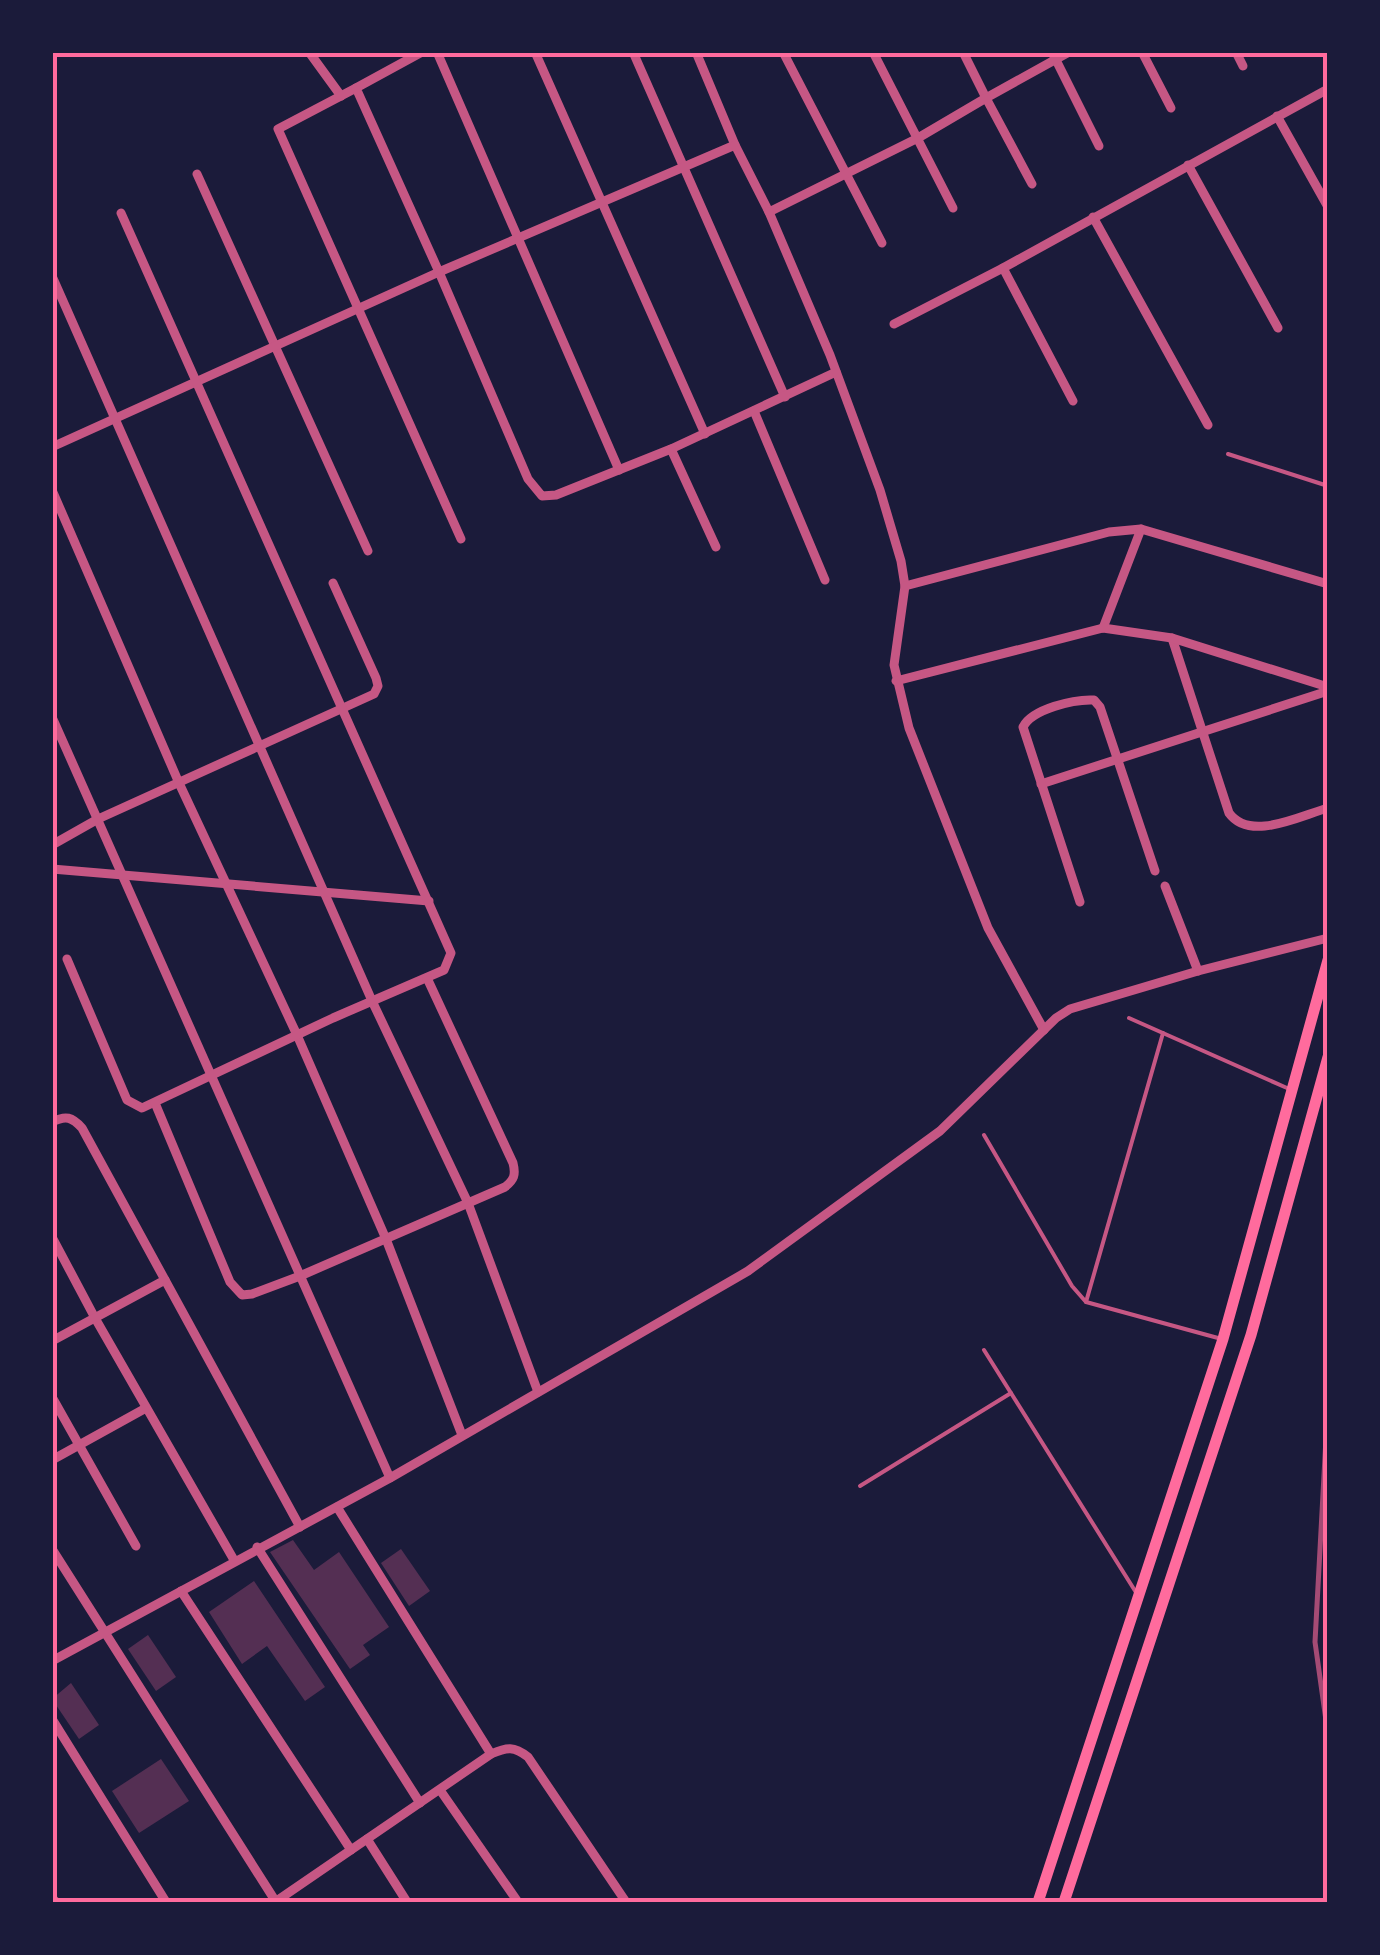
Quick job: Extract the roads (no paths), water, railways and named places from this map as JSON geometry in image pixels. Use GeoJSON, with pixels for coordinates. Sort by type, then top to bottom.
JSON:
{"type":"FeatureCollection","features":[{"type":"Feature","properties":{"kind":"main road"},"geometry":{"type":"LineString","coordinates":[[1038,1902],[1223,1339],[1328,960]]}},
{"type":"Feature","properties":{"kind":"main road"},"geometry":{"type":"LineString","coordinates":[[1064,1902],[1251,1335],[1328,1058]]}},
{"type":"Feature","properties":{"kind":"street"},"geometry":{"type":"LineString","coordinates":[[309,52],[341,96]]}},
{"type":"Feature","properties":{"kind":"street"},"geometry":{"type":"LineString","coordinates":[[437,52],[619,470]]}},
{"type":"Feature","properties":{"kind":"street"},"geometry":{"type":"LineString","coordinates":[[535,52],[705,434]]}},
{"type":"Feature","properties":{"kind":"street"},"geometry":{"type":"LineString","coordinates":[[633,52],[784,397]]}},
{"type":"Feature","properties":{"kind":"street"},"geometry":{"type":"LineString","coordinates":[[696,52],[836,372],[885,506],[904,586],[894,653],[896,681],[909,728],[988,928],[1044,1030]]}},
{"type":"Feature","properties":{"kind":"street"},"geometry":{"type":"LineString","coordinates":[[783,52],[882,243]]}},
{"type":"Feature","properties":{"kind":"street"},"geometry":{"type":"LineString","coordinates":[[873,52],[953,208]]}},
{"type":"Feature","properties":{"kind":"street"},"geometry":{"type":"LineString","coordinates":[[963,52],[1032,184]]}},
{"type":"Feature","properties":{"kind":"street"},"geometry":{"type":"LineString","coordinates":[[768,212],[918,138],[1054,56],[1069,52]]}},
{"type":"Feature","properties":{"kind":"street"},"geometry":{"type":"LineString","coordinates":[[1142,52],[1170,108]]}},
{"type":"Feature","properties":{"kind":"street"},"geometry":{"type":"LineString","coordinates":[[1236,52],[1244,66]]}},
{"type":"Feature","properties":{"kind":"street"},"geometry":{"type":"LineString","coordinates":[[422,53],[278,129],[461,539]]}},
{"type":"Feature","properties":{"kind":"street"},"geometry":{"type":"LineString","coordinates":[[1054,56],[1099,146]]}},
{"type":"Feature","properties":{"kind":"street"},"geometry":{"type":"LineString","coordinates":[[356,88],[533,488],[542,496],[556,495],[671,450],[836,372]]}},
{"type":"Feature","properties":{"kind":"street"},"geometry":{"type":"LineString","coordinates":[[894,324],[1328,89]]}},
{"type":"Feature","properties":{"kind":"street"},"geometry":{"type":"LineString","coordinates":[[1278,116],[1328,206]]}},
{"type":"Feature","properties":{"kind":"street"},"geometry":{"type":"LineString","coordinates":[[52,448],[439,272],[736,145]]}},
{"type":"Feature","properties":{"kind":"street"},"geometry":{"type":"LineString","coordinates":[[1188,165],[1278,328]]}},
{"type":"Feature","properties":{"kind":"street"},"geometry":{"type":"LineString","coordinates":[[198,174],[368,551]]}},
{"type":"Feature","properties":{"kind":"street"},"geometry":{"type":"LineString","coordinates":[[67,959],[127,1100],[142,1108],[428,978],[444,970],[452,954],[121,214]]}},
{"type":"Feature","properties":{"kind":"street"},"geometry":{"type":"LineString","coordinates":[[1092,217],[1208,426]]}},
{"type":"Feature","properties":{"kind":"street"},"geometry":{"type":"LineString","coordinates":[[1002,268],[1073,401]]}},
{"type":"Feature","properties":{"kind":"street"},"geometry":{"type":"LineString","coordinates":[[52,276],[373,1003],[468,1203],[538,1392]]}},
{"type":"Feature","properties":{"kind":"street"},"geometry":{"type":"LineString","coordinates":[[754,412],[824,580]]}},
{"type":"Feature","properties":{"kind":"street"},"geometry":{"type":"LineString","coordinates":[[671,450],[716,547]]}},
{"type":"Feature","properties":{"kind":"street"},"geometry":{"type":"LineString","coordinates":[[52,490],[179,783],[297,1035],[386,1240],[462,1435]]}},
{"type":"Feature","properties":{"kind":"street"},"geometry":{"type":"LineString","coordinates":[[904,586],[1109,532],[1141,529],[1328,584]]}},
{"type":"Feature","properties":{"kind":"street"},"geometry":{"type":"LineString","coordinates":[[1103,628],[1141,529]]}},
{"type":"Feature","properties":{"kind":"street"},"geometry":{"type":"LineString","coordinates":[[52,845],[98,820],[374,694],[378,686],[333,583]]}},
{"type":"Feature","properties":{"kind":"street"},"geometry":{"type":"LineString","coordinates":[[896,681],[1103,628],[1172,638],[1328,689]]}},
{"type":"Feature","properties":{"kind":"street"},"geometry":{"type":"LineString","coordinates":[[1172,638],[1230,813],[1244,827],[1254,828],[1328,808]]}},
{"type":"Feature","properties":{"kind":"street"},"geometry":{"type":"LineString","coordinates":[[1041,784],[1328,689]]}},
{"type":"Feature","properties":{"kind":"street"},"geometry":{"type":"LineString","coordinates":[[1080,902],[1023,728],[1037,714],[1084,700],[1094,700],[1100,707],[1155,871]]}},
{"type":"Feature","properties":{"kind":"street"},"geometry":{"type":"LineString","coordinates":[[52,718],[390,1478]]}},
{"type":"Feature","properties":{"kind":"street"},"geometry":{"type":"LineString","coordinates":[[52,869],[429,901]]}},
{"type":"Feature","properties":{"kind":"street"},"geometry":{"type":"LineString","coordinates":[[1165,886],[1198,971]]}},
{"type":"Feature","properties":{"kind":"street"},"geometry":{"type":"LineString","coordinates":[[52,1661],[390,1478],[748,1271],[940,1130],[1070,1010],[1198,971],[1328,938]]}},
{"type":"Feature","properties":{"kind":"street"},"geometry":{"type":"LineString","coordinates":[[155,1103],[235,1289],[242,1295],[300,1276],[504,1187],[513,1181],[516,1172],[428,978]]}},
{"type":"Feature","properties":{"kind":"street"},"geometry":{"type":"LineString","coordinates":[[52,1122],[65,1116],[74,1118],[82,1128],[300,1526]]}},
{"type":"Feature","properties":{"kind":"street"},"geometry":{"type":"LineString","coordinates":[[52,1237],[234,1560]]}},
{"type":"Feature","properties":{"kind":"street"},"geometry":{"type":"LineString","coordinates":[[52,1341],[164,1280]]}},
{"type":"Feature","properties":{"kind":"street"},"geometry":{"type":"LineString","coordinates":[[52,1397],[136,1546]]}},
{"type":"Feature","properties":{"kind":"street"},"geometry":{"type":"LineString","coordinates":[[52,1460],[146,1408]]}},
{"type":"Feature","properties":{"kind":"street"},"geometry":{"type":"LineString","coordinates":[[337,1507],[491,1754]]}},
{"type":"Feature","properties":{"kind":"street"},"geometry":{"type":"LineString","coordinates":[[257,1548],[420,1803]]}},
{"type":"Feature","properties":{"kind":"street"},"geometry":{"type":"LineString","coordinates":[[52,1549],[276,1902],[506,1747],[518,1749],[528,1757],[626,1902]]}},
{"type":"Feature","properties":{"kind":"street"},"geometry":{"type":"LineString","coordinates":[[181,1591],[352,1850]]}},
{"type":"Feature","properties":{"kind":"street"},"geometry":{"type":"LineString","coordinates":[[52,1719],[166,1902]]}},
{"type":"Feature","properties":{"kind":"street"},"geometry":{"type":"LineString","coordinates":[[440,1790],[518,1902]]}},
{"type":"Feature","properties":{"kind":"street"},"geometry":{"type":"LineString","coordinates":[[367,1840],[407,1902]]}},
{"type":"Feature","properties":{"kind":"lane"},"geometry":{"type":"LineString","coordinates":[[1228,454],[1328,486]]}},
{"type":"Feature","properties":{"kind":"lane"},"geometry":{"type":"LineString","coordinates":[[1129,1018],[1292,1090]]}},
{"type":"Feature","properties":{"kind":"lane"},"geometry":{"type":"LineString","coordinates":[[1086,1302],[1163,1033]]}},
{"type":"Feature","properties":{"kind":"lane"},"geometry":{"type":"LineString","coordinates":[[984,1135],[1072,1286],[1086,1302],[1223,1339]]}},
{"type":"Feature","properties":{"kind":"lane"},"geometry":{"type":"LineString","coordinates":[[984,1350],[1140,1598]]}},
{"type":"Feature","properties":{"kind":"lane"},"geometry":{"type":"LineString","coordinates":[[860,1486],[1011,1393]]}},
{"type":"Feature","properties":{"kind":"railway"},"geometry":{"type":"LineString","coordinates":[[1328,1401],[1315,1642],[1328,1735]]}}]}
